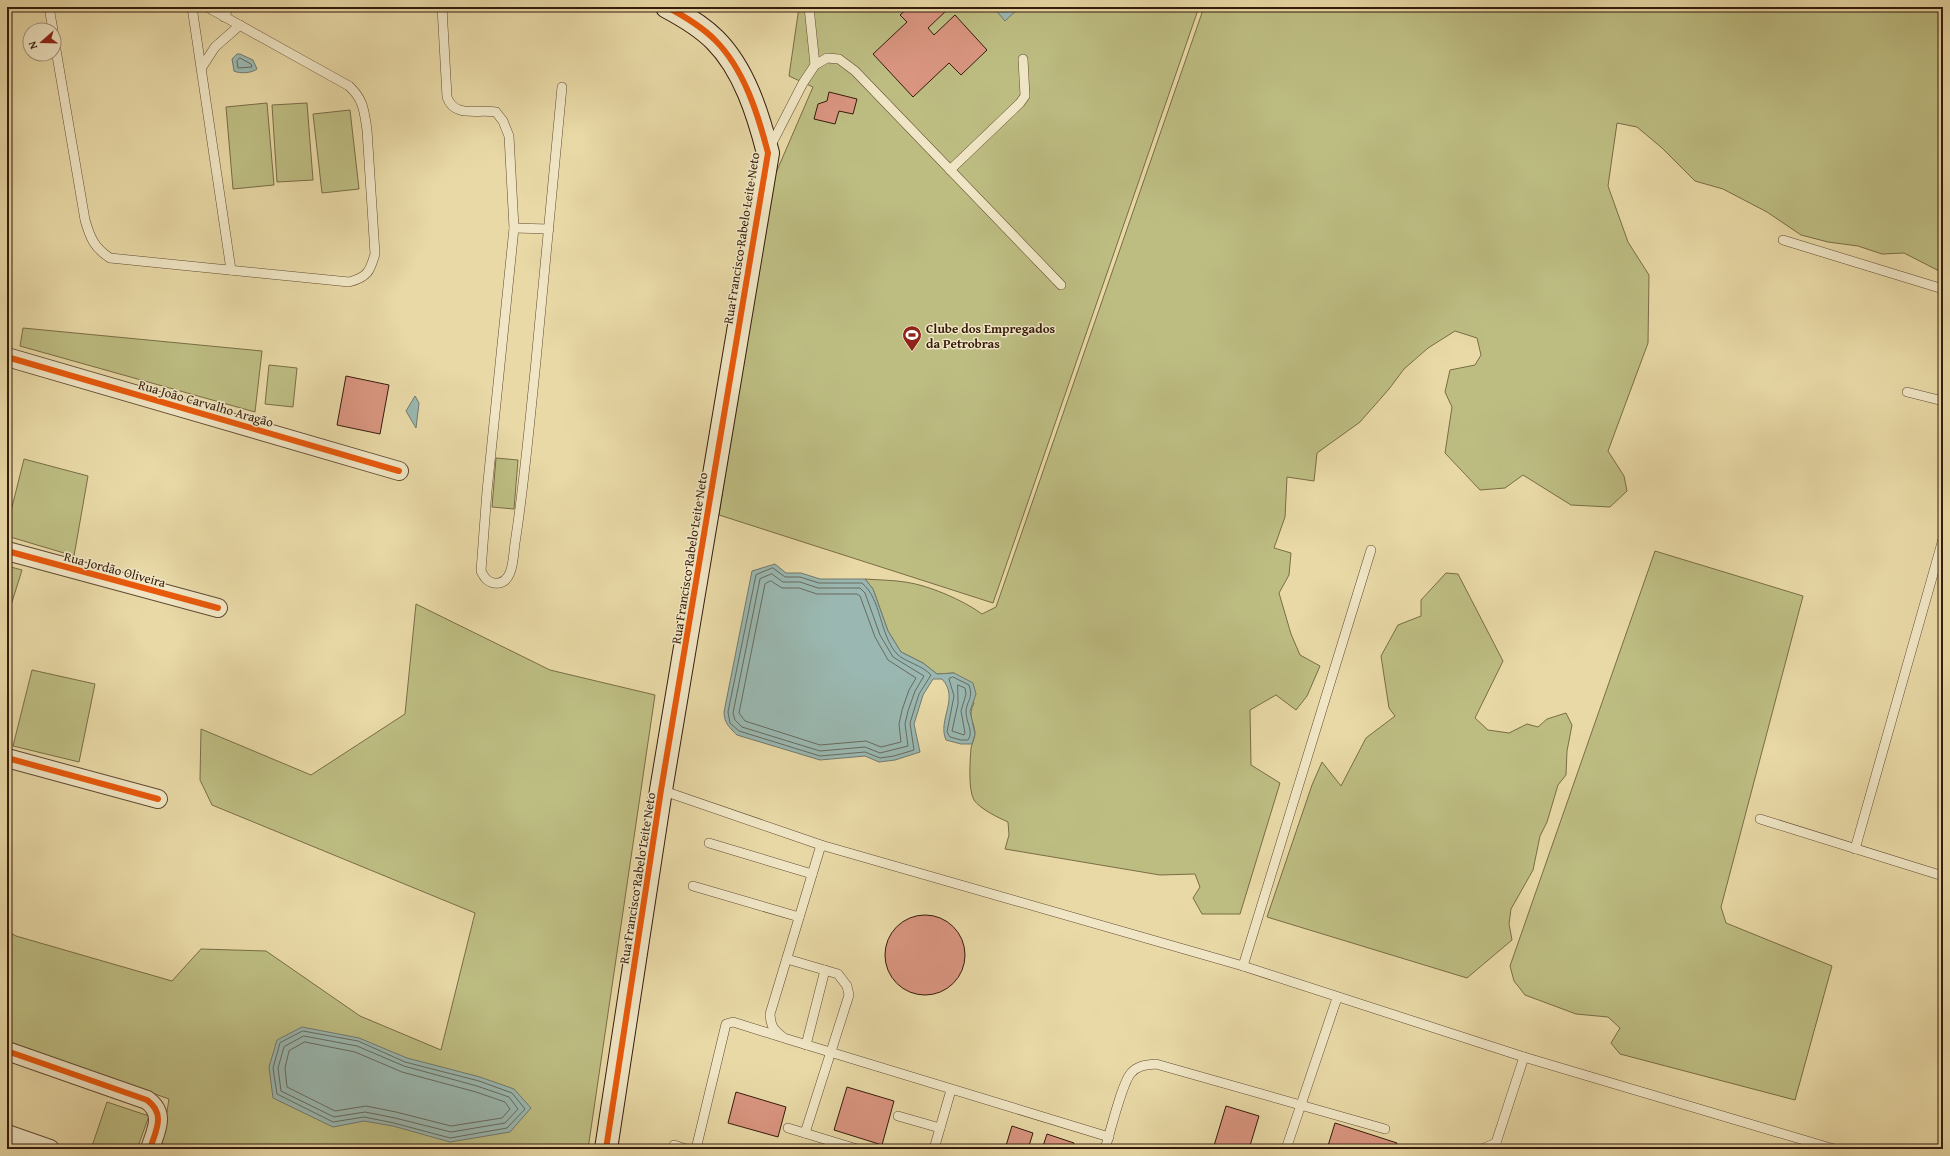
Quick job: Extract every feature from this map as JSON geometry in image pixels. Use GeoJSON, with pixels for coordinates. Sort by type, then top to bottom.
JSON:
{"type":"FeatureCollection","features":[{"type":"Feature","properties":{"kind":"street","name":"Rua Francisco Rabelo Leite Neto"},"geometry":{"type":"LineString","coordinates":[[606,1149],[661,790],[768,153],[759,120],[741,76],[716,41],[690,20],[667,7]]}},
{"type":"Feature","properties":{"kind":"street","name":"Rua João Carvalho Aragão"},"geometry":{"type":"LineString","coordinates":[[7,357],[399,471]]}},
{"type":"Feature","properties":{"kind":"street","name":"Rua Jordão Oliveira"},"geometry":{"type":"LineString","coordinates":[[7,550],[218,608]]}},
{"type":"Feature","properties":{"kind":"street"},"geometry":{"type":"LineString","coordinates":[[7,758],[158,799]]}},
{"type":"Feature","properties":{"kind":"street"},"geometry":{"type":"LineString","coordinates":[[7,1051],[147,1100],[155,1106],[158,1121],[150,1149]]}},
{"type":"Feature","properties":{"kind":"street"},"geometry":{"type":"LineString","coordinates":[[7,1134],[50,1149]]}},
{"type":"Feature","properties":{"kind":"lane"},"geometry":{"type":"LineString","coordinates":[[49,7],[52,22]]}},
{"type":"Feature","properties":{"kind":"lane"},"geometry":{"type":"LineString","coordinates":[[192,7],[231,270]]}},
{"type":"Feature","properties":{"kind":"lane"},"geometry":{"type":"LineString","coordinates":[[58,62],[85,220],[91,239],[100,252],[110,258],[349,282],[361,279],[371,269],[375,254],[367,130],[364,111],[359,95],[349,86],[207,7]]}},
{"type":"Feature","properties":{"kind":"lane"},"geometry":{"type":"LineString","coordinates":[[224,16],[229,7]]}},
{"type":"Feature","properties":{"kind":"lane"},"geometry":{"type":"LineString","coordinates":[[442,7],[447,97],[450,105],[454,109],[462,111],[496,112],[503,121],[509,136],[514,228],[481,571],[485,578],[490,582],[498,584],[505,580],[510,570],[521,506],[562,87]]}},
{"type":"Feature","properties":{"kind":"lane"},"geometry":{"type":"LineString","coordinates":[[808,7],[815,65]]}},
{"type":"Feature","properties":{"kind":"lane"},"geometry":{"type":"LineString","coordinates":[[202,67],[215,47],[240,25]]}},
{"type":"Feature","properties":{"kind":"lane"},"geometry":{"type":"LineString","coordinates":[[768,153],[803,83],[815,65],[827,58],[839,59],[855,70],[1061,285]]}},
{"type":"Feature","properties":{"kind":"lane"},"geometry":{"type":"LineString","coordinates":[[950,170],[1025,96],[1023,59]]}},
{"type":"Feature","properties":{"kind":"lane"},"geometry":{"type":"LineString","coordinates":[[514,228],[549,229]]}},
{"type":"Feature","properties":{"kind":"lane"},"geometry":{"type":"LineString","coordinates":[[1783,240],[1943,289]]}},
{"type":"Feature","properties":{"kind":"lane"},"geometry":{"type":"LineString","coordinates":[[1907,392],[1943,400]]}},
{"type":"Feature","properties":{"kind":"lane"},"geometry":{"type":"LineString","coordinates":[[1855,849],[1943,539]]}},
{"type":"Feature","properties":{"kind":"lane"},"geometry":{"type":"LineString","coordinates":[[1243,966],[1371,550]]}},
{"type":"Feature","properties":{"kind":"lane"},"geometry":{"type":"LineString","coordinates":[[661,790],[821,845],[1243,966],[1337,998],[1524,1057],[1810,1145],[1834,1149]]}},
{"type":"Feature","properties":{"kind":"lane"},"geometry":{"type":"LineString","coordinates":[[1760,819],[1943,876]]}},
{"type":"Feature","properties":{"kind":"lane"},"geometry":{"type":"LineString","coordinates":[[709,843],[812,874]]}},
{"type":"Feature","properties":{"kind":"lane"},"geometry":{"type":"LineString","coordinates":[[784,1038],[771,1025],[770,1014],[821,845]]}},
{"type":"Feature","properties":{"kind":"lane"},"geometry":{"type":"LineString","coordinates":[[693,886],[799,917]]}},
{"type":"Feature","properties":{"kind":"lane"},"geometry":{"type":"LineString","coordinates":[[787,959],[838,974],[847,986],[849,995],[805,1134]]}},
{"type":"Feature","properties":{"kind":"lane"},"geometry":{"type":"LineString","coordinates":[[806,1045],[825,970]]}},
{"type":"Feature","properties":{"kind":"lane"},"geometry":{"type":"LineString","coordinates":[[1286,1149],[1337,998]]}},
{"type":"Feature","properties":{"kind":"lane"},"geometry":{"type":"LineString","coordinates":[[696,1149],[726,1024],[732,1022],[951,1090],[1109,1136]]}},
{"type":"Feature","properties":{"kind":"lane"},"geometry":{"type":"LineString","coordinates":[[1482,1149],[1495,1146],[1524,1057]]}},
{"type":"Feature","properties":{"kind":"lane"},"geometry":{"type":"LineString","coordinates":[[1105,1149],[1130,1073],[1142,1065],[1156,1064],[1386,1129]]}},
{"type":"Feature","properties":{"kind":"lane"},"geometry":{"type":"LineString","coordinates":[[934,1149],[951,1090]]}},
{"type":"Feature","properties":{"kind":"lane"},"geometry":{"type":"LineString","coordinates":[[898,1116],[940,1128]]}},
{"type":"Feature","properties":{"kind":"lane"},"geometry":{"type":"LineString","coordinates":[[788,1128],[857,1149]]}},
{"type":"Feature","properties":{"kind":"lane"},"geometry":{"type":"LineString","coordinates":[[674,1145],[686,1149]]}},
{"type":"Feature","properties":{"kind":"green space","name":"Clube dos Empregados da Petrobras"},"geometry":{"type":"Polygon","coordinates":[[[799,7],[1199,7],[993,603],[719,515],[769,189],[813,87],[789,76],[799,7]]]}},
{"type":"Feature","properties":{"kind":"green space"},"geometry":{"type":"Polygon","coordinates":[[[1204,7],[1943,7],[1943,273],[1904,253],[1882,254],[1858,246],[1828,242],[1801,235],[1767,212],[1723,189],[1695,181],[1662,148],[1637,127],[1617,123],[1608,186],[1628,242],[1649,275],[1648,343],[1608,451],[1624,476],[1627,491],[1610,507],[1571,505],[1523,475],[1505,488],[1480,490],[1445,453],[1452,407],[1445,392],[1450,370],[1475,365],[1481,355],[1477,338],[1455,331],[1428,348],[1404,369],[1389,389],[1360,422],[1317,453],[1314,481],[1287,477],[1285,517],[1274,548],[1291,553],[1289,575],[1279,593],[1291,634],[1300,655],[1320,666],[1307,696],[1296,710],[1276,695],[1250,710],[1251,765],[1280,783],[1240,914],[1202,914],[1193,898],[1200,887],[1195,874],[1160,875],[1005,849],[1009,835],[1008,822],[981,807],[974,800],[972,795],[970,782],[970,760],[971,748],[975,733],[971,712],[974,703],[954,673],[937,674],[923,663],[901,652],[888,631],[873,589],[865,579],[900,581],[924,586],[955,599],[982,614],[996,607],[1204,7]]]}},
{"type":"Feature","properties":{"kind":"green space"},"geometry":{"type":"Polygon","coordinates":[[[267,103],[274,185],[233,189],[226,107],[267,103]]]}},
{"type":"Feature","properties":{"kind":"green space"},"geometry":{"type":"Polygon","coordinates":[[[307,103],[313,180],[277,182],[272,105],[307,103]]]}},
{"type":"Feature","properties":{"kind":"green space"},"geometry":{"type":"Polygon","coordinates":[[[350,110],[359,189],[322,193],[313,114],[350,110]]]}},
{"type":"Feature","properties":{"kind":"green space"},"geometry":{"type":"Polygon","coordinates":[[[23,328],[262,351],[255,412],[20,346],[23,328]]]}},
{"type":"Feature","properties":{"kind":"green space"},"geometry":{"type":"Polygon","coordinates":[[[269,365],[297,368],[293,407],[265,404],[269,365]]]}},
{"type":"Feature","properties":{"kind":"green space"},"geometry":{"type":"Polygon","coordinates":[[[496,458],[518,460],[514,509],[492,507],[496,458]]]}},
{"type":"Feature","properties":{"kind":"green space"},"geometry":{"type":"Polygon","coordinates":[[[24,459],[88,476],[74,556],[7,536],[7,527],[24,459]]]}},
{"type":"Feature","properties":{"kind":"green space"},"geometry":{"type":"Polygon","coordinates":[[[1655,551],[1803,596],[1721,907],[1726,923],[1832,966],[1795,1100],[1620,1054],[1611,1043],[1620,1028],[1608,1017],[1576,1014],[1525,995],[1514,981],[1510,966],[1655,551]]]}},
{"type":"Feature","properties":{"kind":"green space"},"geometry":{"type":"Polygon","coordinates":[[[7,566],[22,570],[7,618],[7,566]]]}},
{"type":"Feature","properties":{"kind":"green space"},"geometry":{"type":"Polygon","coordinates":[[[1446,573],[1458,574],[1503,661],[1475,718],[1488,730],[1509,733],[1527,724],[1538,727],[1547,719],[1566,713],[1572,725],[1567,751],[1566,775],[1558,785],[1547,822],[1540,836],[1533,870],[1511,909],[1509,924],[1512,940],[1467,978],[1267,917],[1312,785],[1322,762],[1341,786],[1366,738],[1395,716],[1389,708],[1381,656],[1398,625],[1421,616],[1421,600],[1446,573]]]}},
{"type":"Feature","properties":{"kind":"green space"},"geometry":{"type":"Polygon","coordinates":[[[416,604],[550,670],[655,695],[588,1149],[161,1149],[169,1099],[7,1041],[7,931],[16,936],[172,981],[201,949],[266,951],[360,1016],[441,1050],[475,913],[212,805],[200,780],[201,729],[311,775],[405,714],[416,604]]]}},
{"type":"Feature","properties":{"kind":"green space"},"geometry":{"type":"Polygon","coordinates":[[[32,670],[95,684],[79,762],[13,746],[32,670]]]}},
{"type":"Feature","properties":{"kind":"green space"},"geometry":{"type":"Polygon","coordinates":[[[107,1102],[149,1116],[137,1149],[91,1149],[107,1102]]]}},
{"type":"Feature","properties":{"kind":"water"},"geometry":{"type":"Polygon","coordinates":[[[993,7],[1020,7],[1005,21],[993,7]]]}},
{"type":"Feature","properties":{"kind":"water"},"geometry":{"type":"Polygon","coordinates":[[[237,54],[253,60],[257,69],[246,73],[234,71],[232,59],[237,54]]]}},
{"type":"Feature","properties":{"kind":"water"},"geometry":{"type":"Polygon","coordinates":[[[415,396],[419,403],[416,428],[406,411],[415,396]]]}},
{"type":"Feature","properties":{"kind":"water"},"geometry":{"type":"Polygon","coordinates":[[[775,564],[786,573],[801,573],[820,579],[865,579],[873,589],[888,631],[901,652],[923,663],[937,674],[954,673],[973,683],[976,694],[970,711],[975,734],[972,744],[961,744],[946,740],[944,725],[949,694],[947,686],[942,679],[933,679],[923,695],[914,724],[920,752],[895,760],[879,762],[865,756],[820,760],[737,735],[726,722],[724,712],[752,571],[775,564]]]}},
{"type":"Feature","properties":{"kind":"water"},"geometry":{"type":"Polygon","coordinates":[[[302,1027],[359,1038],[407,1058],[480,1077],[514,1089],[531,1108],[510,1132],[450,1142],[393,1126],[364,1121],[333,1127],[273,1098],[269,1067],[277,1040],[302,1027]]]}},
{"type":"Feature","properties":{"kind":"building"},"geometry":{"type":"Polygon","coordinates":[[[909,7],[948,7],[949,8],[928,28],[934,35],[955,15],[987,50],[961,75],[949,63],[913,97],[873,54],[907,22],[900,15],[909,7]]]}},
{"type":"Feature","properties":{"kind":"building"},"geometry":{"type":"Polygon","coordinates":[[[829,92],[857,99],[853,114],[839,111],[835,124],[814,119],[818,104],[827,101],[829,92]]]}},
{"type":"Feature","properties":{"kind":"building"},"geometry":{"type":"Polygon","coordinates":[[[346,376],[389,385],[380,434],[337,425],[346,376]]]}},
{"type":"Feature","properties":{"kind":"building"},"geometry":{"type":"Polygon","coordinates":[[[925,915],[940,918],[953,927],[962,940],[965,955],[962,970],[953,983],[940,992],[925,995],[910,992],[897,983],[888,970],[885,955],[888,940],[897,927],[910,918],[925,915]]]}},
{"type":"Feature","properties":{"kind":"building"},"geometry":{"type":"Polygon","coordinates":[[[847,1087],[894,1101],[882,1145],[834,1130],[847,1087]]]}},
{"type":"Feature","properties":{"kind":"building"},"geometry":{"type":"Polygon","coordinates":[[[736,1092],[786,1107],[778,1137],[728,1123],[736,1092]]]}},
{"type":"Feature","properties":{"kind":"building"},"geometry":{"type":"Polygon","coordinates":[[[1226,1106],[1259,1116],[1249,1149],[1213,1149],[1226,1106]]]}},
{"type":"Feature","properties":{"kind":"building"},"geometry":{"type":"Polygon","coordinates":[[[1335,1123],[1397,1143],[1395,1149],[1327,1149],[1335,1123]]]}},
{"type":"Feature","properties":{"kind":"building"},"geometry":{"type":"Polygon","coordinates":[[[1012,1126],[1033,1133],[1028,1149],[1005,1149],[1012,1126]]]}},
{"type":"Feature","properties":{"kind":"building"},"geometry":{"type":"Polygon","coordinates":[[[1047,1134],[1074,1143],[1073,1149],[1042,1149],[1047,1134]]]}},
{"type":"Feature","properties":{"kind":"cycle path"},"geometry":{"type":"LineString","coordinates":[[606,1149],[661,790],[768,153],[760,123],[749,93],[734,64],[710,35],[680,14],[667,7]]}},
{"type":"Feature","properties":{"kind":"cycle path"},"geometry":{"type":"LineString","coordinates":[[7,357],[399,471]]}},
{"type":"Feature","properties":{"kind":"cycle path"},"geometry":{"type":"LineString","coordinates":[[7,551],[218,608]]}},
{"type":"Feature","properties":{"kind":"cycle path"},"geometry":{"type":"LineString","coordinates":[[7,758],[158,799]]}},
{"type":"Feature","properties":{"kind":"cycle path"},"geometry":{"type":"LineString","coordinates":[[7,1051],[147,1100],[153,1105],[158,1117],[157,1129],[150,1149]]}},
{"type":"Feature","properties":{"kind":"place","name":"Clube dos Empregados da Petrobras"},"geometry":{"type":"Point","coordinates":[912,352]}}]}
